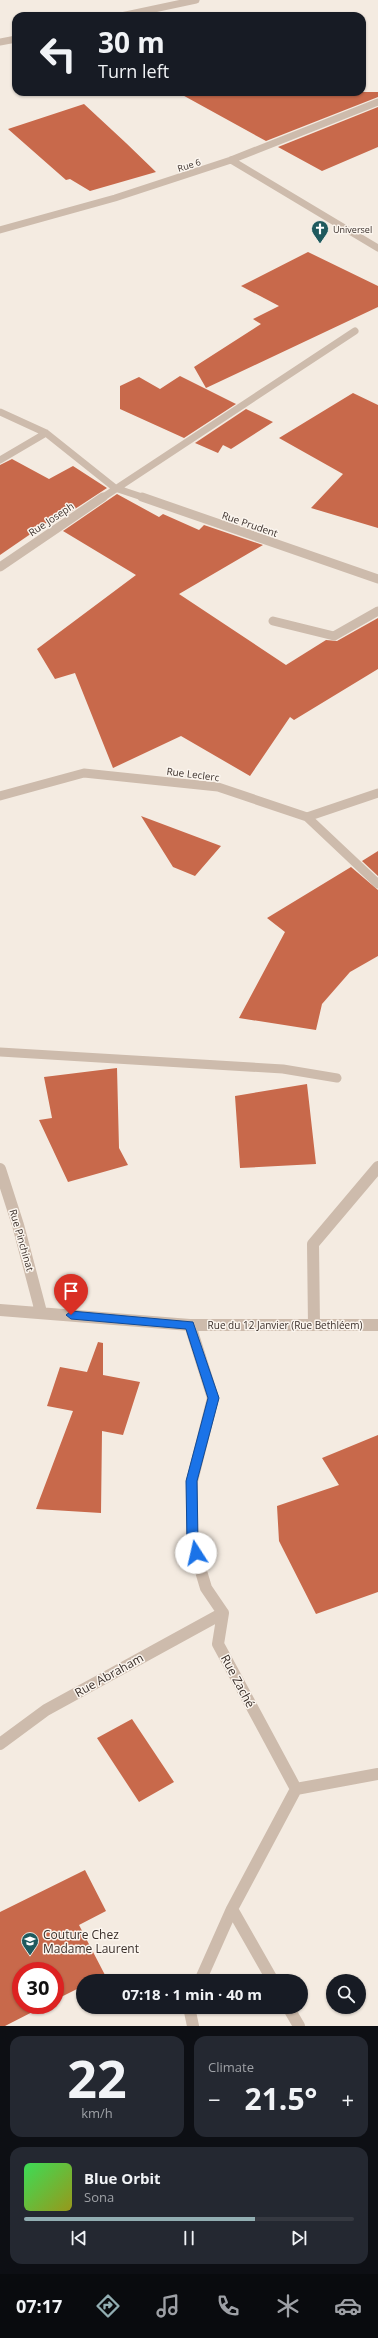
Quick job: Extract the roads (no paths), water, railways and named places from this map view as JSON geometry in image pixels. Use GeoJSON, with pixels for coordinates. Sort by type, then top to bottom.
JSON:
{"type":"FeatureCollection","features":[{"type":"Feature","properties":{"kind":"street"},"geometry":{"type":"LineString","coordinates":[[140,12],[196,0]]}},
{"type":"Feature","properties":{"kind":"street"},"geometry":{"type":"LineString","coordinates":[[0,42],[12,40]]}},
{"type":"Feature","properties":{"kind":"street","name":"Rue 6"},"geometry":{"type":"LineString","coordinates":[[0,230],[114,198],[231,160],[378,102]]}},
{"type":"Feature","properties":{"kind":"street"},"geometry":{"type":"LineString","coordinates":[[231,160],[378,248]]}},
{"type":"Feature","properties":{"kind":"street","name":"Rue Joseph"},"geometry":{"type":"LineString","coordinates":[[0,567],[115,488],[221,421],[355,331]]}},
{"type":"Feature","properties":{"kind":"street","name":"Rue Prudent"},"geometry":{"type":"LineString","coordinates":[[0,412],[46,433],[115,488],[378,579]]}},
{"type":"Feature","properties":{"kind":"street"},"geometry":{"type":"LineString","coordinates":[[0,460],[46,433]]}},
{"type":"Feature","properties":{"kind":"street"},"geometry":{"type":"LineString","coordinates":[[273,621],[334,636],[378,611]]}},
{"type":"Feature","properties":{"kind":"street","name":"Rue Leclerc"},"geometry":{"type":"LineString","coordinates":[[0,796],[84,773],[218,787],[306,817]]}},
{"type":"Feature","properties":{"kind":"street"},"geometry":{"type":"LineString","coordinates":[[378,793],[306,817],[343,854],[378,884]]}},
{"type":"Feature","properties":{"kind":"street"},"geometry":{"type":"LineString","coordinates":[[0,1052],[283,1068],[337,1078]]}},
{"type":"Feature","properties":{"kind":"street"},"geometry":{"type":"LineString","coordinates":[[314,1325],[313,1244],[378,1167]]}},
{"type":"Feature","properties":{"kind":"street","name":"Rue Pinchinat"},"geometry":{"type":"LineString","coordinates":[[0,1169],[18,1225],[41,1312]]}},
{"type":"Feature","properties":{"kind":"street","name":"Rue du 12 Janvier (Rue Bethléem)"},"geometry":{"type":"LineString","coordinates":[[0,1310],[41,1312],[190,1325],[378,1325]]}},
{"type":"Feature","properties":{"kind":"street"},"geometry":{"type":"LineString","coordinates":[[190,1325],[213,1398],[192,1481],[192,1541],[206,1588],[223,1613]]}},
{"type":"Feature","properties":{"kind":"street","name":"Rue Abraham"},"geometry":{"type":"LineString","coordinates":[[0,1744],[46,1710],[223,1613]]}},
{"type":"Feature","properties":{"kind":"street","name":"Rue Zaché"},"geometry":{"type":"LineString","coordinates":[[223,1613],[218,1644],[296,1789]]}},
{"type":"Feature","properties":{"kind":"street"},"geometry":{"type":"LineString","coordinates":[[203,1974],[232,1909],[296,1789],[378,1774]]}},
{"type":"Feature","properties":{"kind":"street"},"geometry":{"type":"LineString","coordinates":[[232,1909],[269,1974]]}},
{"type":"Feature","properties":{"kind":"street"},"geometry":{"type":"LineString","coordinates":[[190,2014],[193,2026]]}},
{"type":"Feature","properties":{"kind":"street"},"geometry":{"type":"LineString","coordinates":[[292,2014],[299,2026]]}},
{"type":"Feature","properties":{"kind":"place","name":"Universel"},"geometry":{"type":"Point","coordinates":[320,244]}},
{"type":"Feature","properties":{"kind":"place","name":"Couture Chez Madame Laurent"},"geometry":{"type":"Point","coordinates":[30,1956]}}]}
